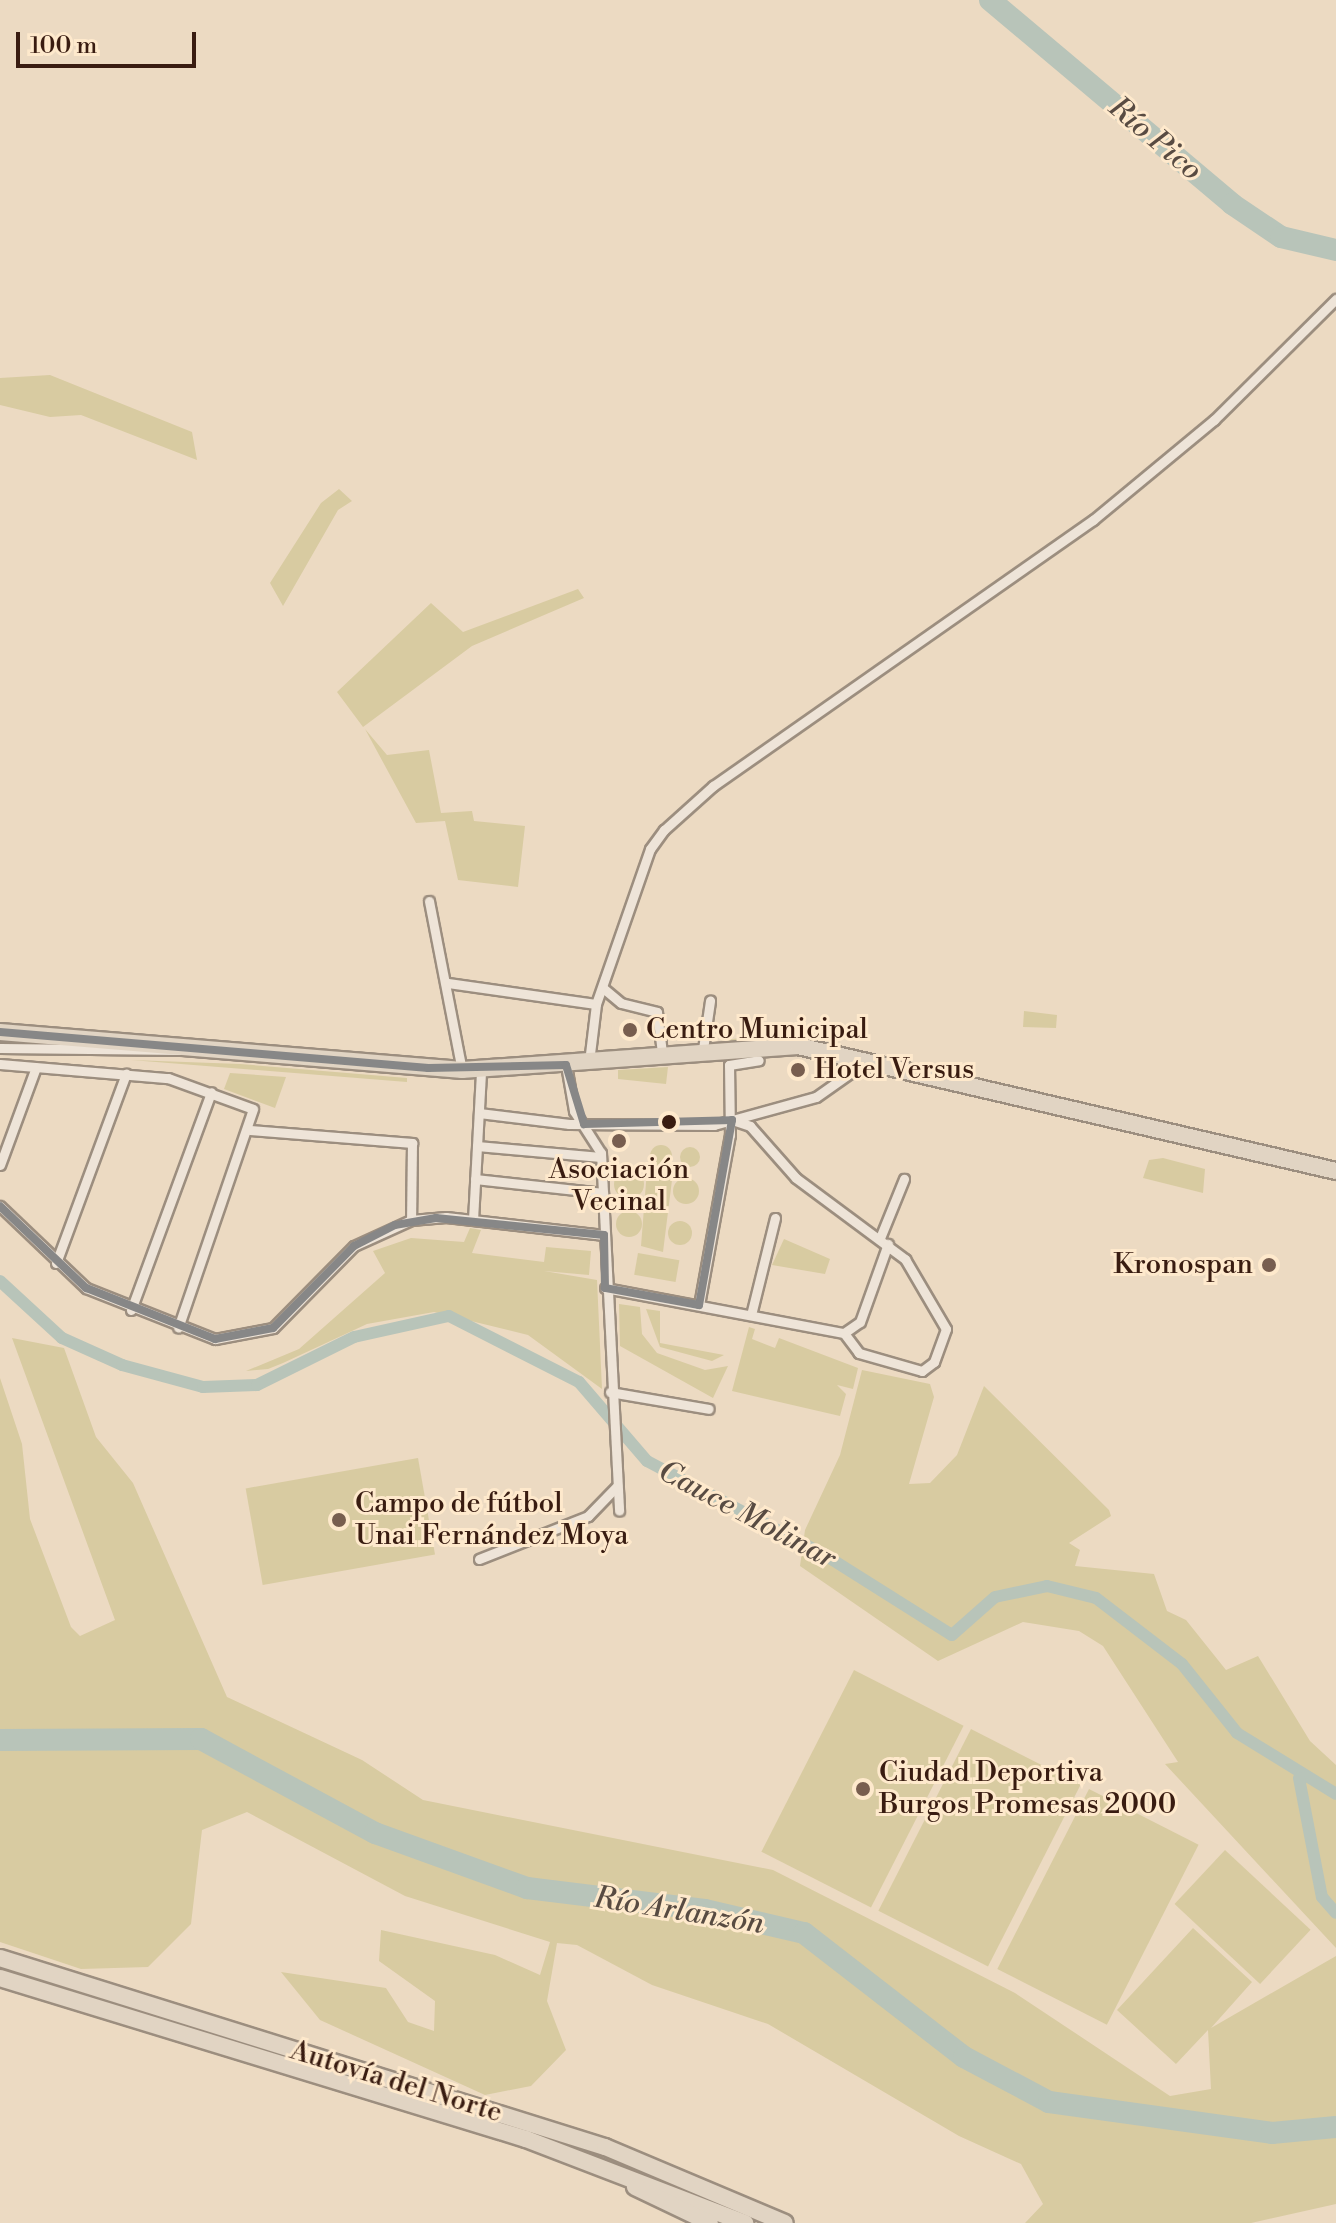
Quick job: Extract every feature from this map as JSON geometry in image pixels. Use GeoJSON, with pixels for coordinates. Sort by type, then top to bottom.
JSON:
{"type":"FeatureCollection","features":[{"type":"Feature","properties":{"kind":"highway"},"geometry":{"type":"LineString","coordinates":[[0,1032],[82,1043],[462,1070],[566,1065],[703,1049],[794,1046],[869,1060],[1336,1171]]}},
{"type":"Feature","properties":{"kind":"highway"},"geometry":{"type":"LineString","coordinates":[[0,1045],[82,1043]]}},
{"type":"Feature","properties":{"kind":"highway","name":"Autovía del Norte"},"geometry":{"type":"LineString","coordinates":[[0,1958],[605,2147],[785,2223]]}},
{"type":"Feature","properties":{"kind":"highway","name":"Autovía del Norte"},"geometry":{"type":"LineString","coordinates":[[0,1978],[347,2086]]}},
{"type":"Feature","properties":{"kind":"highway"},"geometry":{"type":"LineString","coordinates":[[347,2086],[591,2168],[710,2223]]}},
{"type":"Feature","properties":{"kind":"highway"},"geometry":{"type":"LineString","coordinates":[[347,2086],[621,2171],[745,2223]]}},
{"type":"Feature","properties":{"kind":"street"},"geometry":{"type":"LineString","coordinates":[[589,1062],[596,1004],[650,849],[713,786],[1093,520],[1214,420],[1336,299]]}},
{"type":"Feature","properties":{"kind":"street"},"geometry":{"type":"LineString","coordinates":[[429,901],[448,983],[462,1070]]}},
{"type":"Feature","properties":{"kind":"street"},"geometry":{"type":"LineString","coordinates":[[448,983],[596,1004]]}},
{"type":"Feature","properties":{"kind":"street"},"geometry":{"type":"LineString","coordinates":[[603,988],[621,1003],[657,1012],[662,1053]]}},
{"type":"Feature","properties":{"kind":"street"},"geometry":{"type":"LineString","coordinates":[[703,1049],[710,1001]]}},
{"type":"Feature","properties":{"kind":"street"},"geometry":{"type":"LineString","coordinates":[[0,1045],[137,1055],[183,1049]]}},
{"type":"Feature","properties":{"kind":"street"},"geometry":{"type":"LineString","coordinates":[[699,1305],[732,1120],[730,1063],[759,1060]]}},
{"type":"Feature","properties":{"kind":"street"},"geometry":{"type":"LineString","coordinates":[[479,1113],[584,1124],[732,1120],[816,1097],[869,1060]]}},
{"type":"Feature","properties":{"kind":"street"},"geometry":{"type":"LineString","coordinates":[[0,1064],[126,1074],[211,1092],[254,1112],[178,1328]]}},
{"type":"Feature","properties":{"kind":"street"},"geometry":{"type":"LineString","coordinates":[[566,1065],[574,1111],[601,1157],[612,1432],[619,1511]]}},
{"type":"Feature","properties":{"kind":"street"},"geometry":{"type":"LineString","coordinates":[[0,1165],[36,1067]]}},
{"type":"Feature","properties":{"kind":"street"},"geometry":{"type":"LineString","coordinates":[[473,1220],[481,1070]]}},
{"type":"Feature","properties":{"kind":"street"},"geometry":{"type":"LineString","coordinates":[[56,1263],[126,1074]]}},
{"type":"Feature","properties":{"kind":"street"},"geometry":{"type":"LineString","coordinates":[[131,1310],[211,1092]]}},
{"type":"Feature","properties":{"kind":"street"},"geometry":{"type":"LineString","coordinates":[[605,1288],[844,1333],[864,1356],[922,1371],[934,1362],[946,1329],[905,1259],[796,1178],[750,1126],[732,1120]]}},
{"type":"Feature","properties":{"kind":"street"},"geometry":{"type":"LineString","coordinates":[[250,1130],[412,1143],[411,1220]]}},
{"type":"Feature","properties":{"kind":"street"},"geometry":{"type":"LineString","coordinates":[[477,1146],[601,1157]]}},
{"type":"Feature","properties":{"kind":"street"},"geometry":{"type":"LineString","coordinates":[[475,1179],[603,1193]]}},
{"type":"Feature","properties":{"kind":"street"},"geometry":{"type":"LineString","coordinates":[[844,1333],[860,1322],[904,1179]]}},
{"type":"Feature","properties":{"kind":"street"},"geometry":{"type":"LineString","coordinates":[[0,1206],[56,1263],[131,1310],[215,1339],[264,1333],[354,1246],[411,1220],[473,1220],[604,1235]]}},
{"type":"Feature","properties":{"kind":"street"},"geometry":{"type":"LineString","coordinates":[[751,1315],[775,1218]]}},
{"type":"Feature","properties":{"kind":"street"},"geometry":{"type":"LineString","coordinates":[[610,1392],[709,1409]]}},
{"type":"Feature","properties":{"kind":"street"},"geometry":{"type":"LineString","coordinates":[[479,1559],[588,1516],[617,1486]]}},
{"type":"Feature","properties":{"kind":"shaded area"},"geometry":{"type":"Polygon","coordinates":[[[50,375],[192,432],[197,460],[81,415],[50,417],[0,405],[0,378],[50,375]]]}},
{"type":"Feature","properties":{"kind":"shaded area"},"geometry":{"type":"Polygon","coordinates":[[[339,489],[352,501],[338,510],[283,606],[270,583],[321,503],[339,489]]]}},
{"type":"Feature","properties":{"kind":"shaded area"},"geometry":{"type":"Polygon","coordinates":[[[578,589],[584,598],[472,646],[363,727],[337,692],[431,603],[463,632],[578,589]]]}},
{"type":"Feature","properties":{"kind":"shaded area"},"geometry":{"type":"Polygon","coordinates":[[[365,729],[387,755],[429,750],[441,813],[472,811],[474,821],[525,826],[518,887],[458,880],[445,821],[416,823],[365,729]]]}},
{"type":"Feature","properties":{"kind":"shaded area"},"geometry":{"type":"Polygon","coordinates":[[[1024,1011],[1057,1015],[1056,1028],[1023,1027],[1024,1011]]]}},
{"type":"Feature","properties":{"kind":"shaded area"},"geometry":{"type":"Polygon","coordinates":[[[779,1032],[804,1032],[803,1038],[720,1041],[779,1032]]]}},
{"type":"Feature","properties":{"kind":"shaded area"},"geometry":{"type":"Polygon","coordinates":[[[131,1060],[240,1064],[407,1078],[407,1082],[131,1060]]]}},
{"type":"Feature","properties":{"kind":"shaded area"},"geometry":{"type":"Polygon","coordinates":[[[668,1067],[666,1084],[618,1079],[618,1070],[668,1067]]]}},
{"type":"Feature","properties":{"kind":"shaded area"},"geometry":{"type":"Polygon","coordinates":[[[230,1073],[286,1077],[275,1108],[224,1089],[230,1073]]]}},
{"type":"Feature","properties":{"kind":"shaded area"},"geometry":{"type":"Polygon","coordinates":[[[661,1145],[669,1148],[672,1156],[669,1164],[661,1167],[653,1164],[650,1156],[653,1148],[661,1145]]]}},
{"type":"Feature","properties":{"kind":"shaded area"},"geometry":{"type":"Polygon","coordinates":[[[686,1147],[694,1147],[700,1157],[694,1167],[686,1167],[680,1161],[680,1153],[686,1147]]]}},
{"type":"Feature","properties":{"kind":"shaded area"},"geometry":{"type":"Polygon","coordinates":[[[1163,1158],[1205,1169],[1203,1193],[1143,1178],[1149,1160],[1163,1158]]]}},
{"type":"Feature","properties":{"kind":"shaded area"},"geometry":{"type":"Polygon","coordinates":[[[629,1169],[635,1170],[643,1178],[643,1190],[635,1198],[629,1199],[623,1198],[615,1190],[614,1184],[615,1178],[623,1170],[629,1169]]]}},
{"type":"Feature","properties":{"kind":"shaded area"},"geometry":{"type":"Polygon","coordinates":[[[647,1170],[673,1172],[663,1252],[641,1246],[647,1170]]]}},
{"type":"Feature","properties":{"kind":"shaded area"},"geometry":{"type":"Polygon","coordinates":[[[686,1178],[695,1182],[699,1191],[695,1200],[686,1204],[677,1200],[673,1191],[677,1182],[686,1178]]]}},
{"type":"Feature","properties":{"kind":"shaded area"},"geometry":{"type":"Polygon","coordinates":[[[629,1211],[638,1215],[642,1224],[638,1233],[629,1237],[620,1233],[616,1224],[620,1215],[629,1211]]]}},
{"type":"Feature","properties":{"kind":"shaded area"},"geometry":{"type":"Polygon","coordinates":[[[680,1221],[691,1228],[692,1233],[685,1244],[680,1245],[669,1238],[668,1233],[675,1222],[680,1221]]]}},
{"type":"Feature","properties":{"kind":"shaded area"},"geometry":{"type":"Polygon","coordinates":[[[470,1228],[481,1230],[472,1253],[544,1262],[546,1247],[591,1251],[589,1275],[544,1271],[597,1280],[602,1389],[528,1335],[434,1312],[367,1324],[268,1369],[246,1371],[299,1349],[385,1273],[373,1251],[411,1238],[464,1242],[470,1228]]]}},
{"type":"Feature","properties":{"kind":"shaded area"},"geometry":{"type":"Polygon","coordinates":[[[784,1239],[830,1259],[825,1274],[772,1265],[784,1239]]]}},
{"type":"Feature","properties":{"kind":"shaded area"},"geometry":{"type":"Polygon","coordinates":[[[638,1253],[679,1260],[676,1282],[634,1275],[638,1253]]]}},
{"type":"Feature","properties":{"kind":"shaded area"},"geometry":{"type":"Polygon","coordinates":[[[619,1304],[640,1307],[642,1334],[657,1353],[705,1370],[728,1366],[713,1398],[620,1346],[619,1304]]]}},
{"type":"Feature","properties":{"kind":"shaded area"},"geometry":{"type":"Polygon","coordinates":[[[646,1309],[660,1311],[660,1343],[724,1355],[712,1361],[660,1347],[646,1309]]]}},
{"type":"Feature","properties":{"kind":"shaded area"},"geometry":{"type":"Polygon","coordinates":[[[749,1327],[755,1329],[752,1339],[775,1348],[779,1338],[858,1368],[853,1389],[837,1385],[846,1394],[840,1416],[732,1391],[749,1327]]]}},
{"type":"Feature","properties":{"kind":"shaded area"},"geometry":{"type":"Polygon","coordinates":[[[12,1338],[64,1348],[96,1437],[133,1483],[227,1697],[362,1760],[423,1800],[773,1870],[1015,1993],[1170,2096],[1211,2089],[1208,2030],[1176,2064],[1117,2010],[1193,1928],[1252,1982],[1211,2028],[1336,1956],[1336,2204],[1251,2223],[1025,2223],[1043,2204],[1021,2164],[959,2136],[768,2024],[652,1985],[577,1945],[557,1943],[547,2001],[566,2050],[531,2086],[485,2095],[320,2020],[281,1972],[386,1988],[408,2022],[434,2031],[435,2001],[379,1961],[381,1930],[495,1955],[540,1975],[550,1942],[405,1896],[247,1812],[202,1830],[191,1924],[148,1967],[81,1969],[0,1942],[0,1378],[22,1444],[30,1519],[71,1627],[80,1636],[115,1620],[12,1338]]]}},
{"type":"Feature","properties":{"kind":"shaded area"},"geometry":{"type":"Polygon","coordinates":[[[862,1370],[930,1384],[934,1397],[909,1484],[930,1483],[957,1455],[984,1386],[1109,1510],[1111,1516],[1069,1543],[1080,1550],[1075,1566],[1154,1574],[1167,1611],[1186,1620],[1226,1670],[1258,1656],[1310,1741],[1336,1765],[1336,1948],[1165,1764],[1178,1762],[1103,1646],[1079,1631],[1023,1622],[938,1661],[800,1566],[805,1530],[840,1455],[862,1370]]]}},
{"type":"Feature","properties":{"kind":"shaded area","name":"Campo de fútbol Unai Fernández Moya"},"geometry":{"type":"Polygon","coordinates":[[[418,1458],[435,1555],[263,1585],[246,1488],[418,1458]]]}},
{"type":"Feature","properties":{"kind":"shaded area","name":"Ciudad Deportiva Burgos Promesas 2000"},"geometry":{"type":"Polygon","coordinates":[[[854,1670],[964,1726],[871,1908],[761,1852],[854,1670]]]}},
{"type":"Feature","properties":{"kind":"shaded area","name":"Ciudad Deportiva Burgos Promesas 2000"},"geometry":{"type":"Polygon","coordinates":[[[971,1729],[1081,1785],[988,1967],[878,1911],[971,1729]]]}},
{"type":"Feature","properties":{"kind":"shaded area","name":"Ciudad Deportiva Burgos Promesas 2000"},"geometry":{"type":"Polygon","coordinates":[[[1089,1789],[1199,1845],[1107,2025],[997,1969],[1089,1789]]]}},
{"type":"Feature","properties":{"kind":"shaded area","name":"Ciudad Deportiva Burgos Promesas 2000"},"geometry":{"type":"Polygon","coordinates":[[[1225,1850],[1311,1930],[1260,1984],[1175,1904],[1225,1850]]]}},
{"type":"Feature","properties":{"kind":"waterway","name":"Río Pico"},"geometry":{"type":"LineString","coordinates":[[990,0],[1232,204],[1281,237],[1336,250]]}},
{"type":"Feature","properties":{"kind":"waterway","name":"Cauce Molinar"},"geometry":{"type":"LineString","coordinates":[[0,1281],[62,1338],[122,1365],[203,1387],[257,1385],[354,1337],[449,1316],[579,1382],[647,1461],[828,1557],[952,1635],[995,1597],[1047,1586],[1096,1598],[1182,1664],[1237,1733],[1336,1794]]}},
{"type":"Feature","properties":{"kind":"waterway","name":"Río Arlanzón"},"geometry":{"type":"LineString","coordinates":[[0,1740],[201,1739],[375,1833],[527,1888],[705,1910],[804,1933],[964,2057],[1049,2102],[1272,2133],[1336,2127]]}},
{"type":"Feature","properties":{"kind":"waterway"},"geometry":{"type":"LineString","coordinates":[[1299,1778],[1322,1897],[1336,1913]]}},
{"type":"Feature","properties":{"kind":"transit line"},"geometry":{"type":"LineString","coordinates":[[0,1032],[428,1068],[566,1065],[584,1124],[732,1120],[699,1305],[605,1288],[604,1235],[436,1218],[395,1225],[354,1246],[273,1328],[215,1339],[86,1288],[0,1206]]}},
{"type":"Feature","properties":{"kind":"place","name":"Centro Municipal"},"geometry":{"type":"Point","coordinates":[630,1030]}},
{"type":"Feature","properties":{"kind":"place","name":"Hotel Versus"},"geometry":{"type":"Point","coordinates":[798,1070]}},
{"type":"Feature","properties":{"kind":"place","name":"Asociación Vecinal"},"geometry":{"type":"Point","coordinates":[619,1141]}},
{"type":"Feature","properties":{"kind":"place","name":"Kronospan"},"geometry":{"type":"Point","coordinates":[1269,1265]}},
{"type":"Feature","properties":{"kind":"place","name":"Campo de fútbol Unai Fernández Moya"},"geometry":{"type":"Point","coordinates":[339,1520]}},
{"type":"Feature","properties":{"kind":"place","name":"Ciudad Deportiva Burgos Promesas 2000"},"geometry":{"type":"Point","coordinates":[863,1789]}}]}
